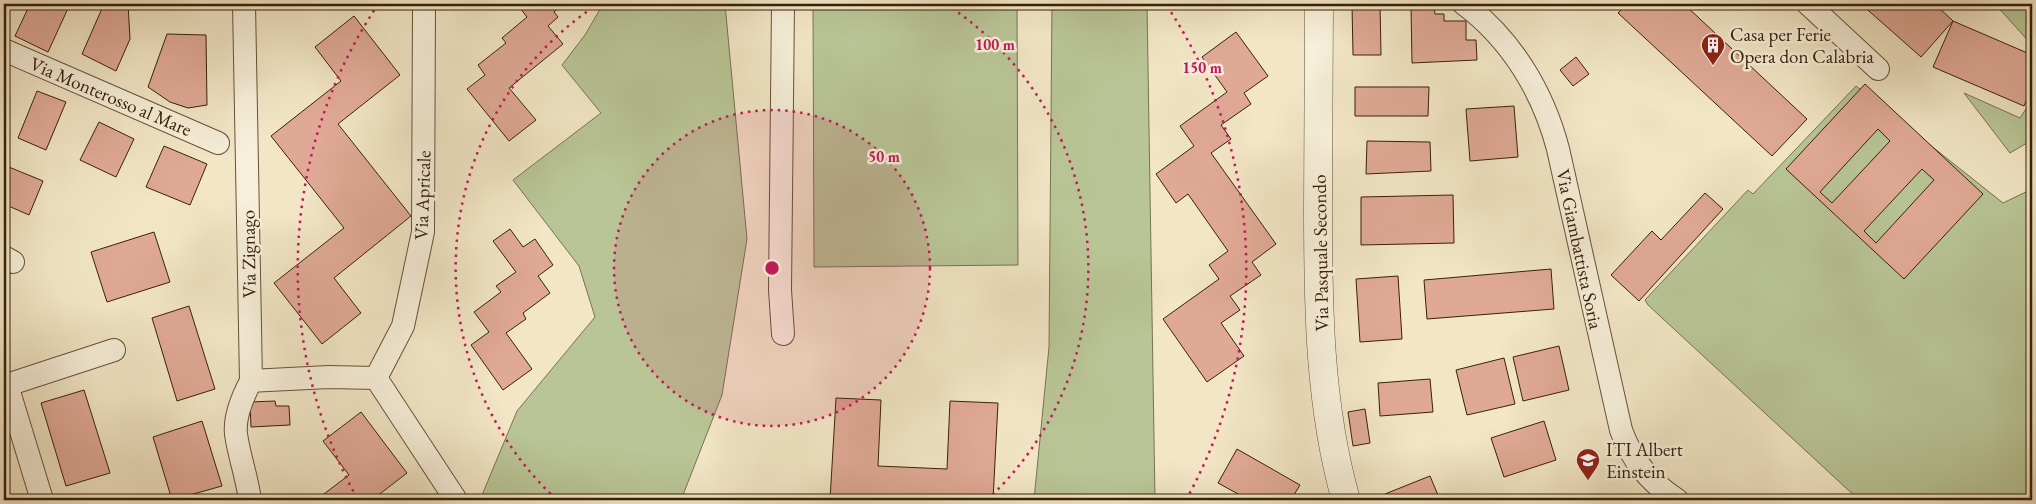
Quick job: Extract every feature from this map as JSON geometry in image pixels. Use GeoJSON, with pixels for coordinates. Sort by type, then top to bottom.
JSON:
{"type":"FeatureCollection","features":[{"type":"Feature","properties":{"kind":"street","name":"Via Zignago"},"geometry":{"type":"LineString","coordinates":[[244,4],[251,381],[241,401],[236,433],[247,477],[250,500]]}},
{"type":"Feature","properties":{"kind":"street","name":"Via Apricale"},"geometry":{"type":"LineString","coordinates":[[376,378],[403,326],[423,232],[424,4]]}},
{"type":"Feature","properties":{"kind":"street"},"geometry":{"type":"LineString","coordinates":[[783,4],[780,290],[783,334]]}},
{"type":"Feature","properties":{"kind":"street","name":"Via Pasquale Secondo"},"geometry":{"type":"LineString","coordinates":[[1319,4],[1318,272],[1320,336],[1330,431],[1346,500]]}},
{"type":"Feature","properties":{"kind":"street","name":"Via Giambattista Soria"},"geometry":{"type":"LineString","coordinates":[[1464,4],[1508,45],[1531,82],[1549,118],[1560,158],[1620,430],[1639,466],[1654,483],[1677,500]]}},
{"type":"Feature","properties":{"kind":"street"},"geometry":{"type":"LineString","coordinates":[[1808,4],[1878,69]]}},
{"type":"Feature","properties":{"kind":"street","name":"Via Monterosso al Mare"},"geometry":{"type":"LineString","coordinates":[[4,50],[218,143]]}},
{"type":"Feature","properties":{"kind":"street"},"geometry":{"type":"LineString","coordinates":[[42,500],[5,386],[114,350]]}},
{"type":"Feature","properties":{"kind":"street"},"geometry":{"type":"LineString","coordinates":[[251,381],[329,377],[376,378],[456,500]]}},
{"type":"Feature","properties":{"kind":"green space"},"geometry":{"type":"Polygon","coordinates":[[[603,4],[725,4],[747,239],[722,395],[681,500],[480,500],[517,411],[595,317],[579,266],[513,180],[601,113],[562,65],[585,35],[603,4]]]}},
{"type":"Feature","properties":{"kind":"green space"},"geometry":{"type":"Polygon","coordinates":[[[813,4],[1017,4],[1018,265],[814,267],[813,4]]]}},
{"type":"Feature","properties":{"kind":"green space"},"geometry":{"type":"Polygon","coordinates":[[[1052,4],[1147,4],[1155,500],[1034,500],[1049,347],[1052,4]]]}},
{"type":"Feature","properties":{"kind":"green space"},"geometry":{"type":"Polygon","coordinates":[[[1995,4],[2032,4],[2032,45],[1995,4]]]}},
{"type":"Feature","properties":{"kind":"green space"},"geometry":{"type":"Polygon","coordinates":[[[1856,86],[2003,203],[2032,189],[2032,500],[1859,500],[1648,305],[1645,300],[1748,190],[1753,194],[1856,86]]]}},
{"type":"Feature","properties":{"kind":"green space"},"geometry":{"type":"Polygon","coordinates":[[[1964,93],[2020,118],[2032,100],[2032,140],[2010,153],[1964,93]]]}},
{"type":"Feature","properties":{"kind":"building"},"geometry":{"type":"Polygon","coordinates":[[[30,4],[70,4],[48,52],[15,36],[30,4]]]}},
{"type":"Feature","properties":{"kind":"building"},"geometry":{"type":"Polygon","coordinates":[[[104,4],[128,4],[130,39],[116,71],[82,54],[104,4]]]}},
{"type":"Feature","properties":{"kind":"building"},"geometry":{"type":"Polygon","coordinates":[[[517,4],[563,4],[554,12],[558,17],[548,26],[563,44],[509,88],[536,120],[509,141],[467,89],[485,75],[478,65],[506,43],[502,38],[527,17],[517,4]]]}},
{"type":"Feature","properties":{"kind":"building"},"geometry":{"type":"Polygon","coordinates":[[[1352,4],[1380,4],[1381,55],[1353,55],[1352,4]]]}},
{"type":"Feature","properties":{"kind":"building","name":"Casa per Ferie Opera don Calabria"},"geometry":{"type":"Polygon","coordinates":[[[1627,4],[1684,4],[1807,119],[1772,156],[1618,13],[1627,4]]]}},
{"type":"Feature","properties":{"kind":"building"},"geometry":{"type":"Polygon","coordinates":[[[1861,4],[1935,4],[1953,21],[1921,57],[1861,4]]]}},
{"type":"Feature","properties":{"kind":"building"},"geometry":{"type":"Polygon","coordinates":[[[1434,6],[1435,14],[1444,14],[1444,21],[1466,21],[1466,40],[1476,40],[1477,60],[1412,63],[1411,7],[1434,6]]]}},
{"type":"Feature","properties":{"kind":"building"},"geometry":{"type":"Polygon","coordinates":[[[354,16],[400,75],[338,124],[411,216],[334,278],[361,313],[322,344],[274,283],[344,228],[271,136],[341,81],[315,47],[354,16]]]}},
{"type":"Feature","properties":{"kind":"building"},"geometry":{"type":"Polygon","coordinates":[[[1953,21],[2032,55],[2032,87],[2024,106],[1933,67],[1953,21]]]}},
{"type":"Feature","properties":{"kind":"building"},"geometry":{"type":"Polygon","coordinates":[[[1236,32],[1268,76],[1244,93],[1251,104],[1221,125],[1231,139],[1211,153],[1276,244],[1252,262],[1261,275],[1230,296],[1240,310],[1221,323],[1244,356],[1207,382],[1163,319],[1219,279],[1209,265],[1228,251],[1188,194],[1176,203],[1156,174],[1194,146],[1180,126],[1227,92],[1202,57],[1236,32]]]}},
{"type":"Feature","properties":{"kind":"building"},"geometry":{"type":"Polygon","coordinates":[[[167,34],[206,35],[207,105],[188,108],[170,102],[148,87],[167,34]]]}},
{"type":"Feature","properties":{"kind":"building"},"geometry":{"type":"Polygon","coordinates":[[[1576,57],[1589,74],[1573,86],[1560,70],[1576,57]]]}},
{"type":"Feature","properties":{"kind":"building"},"geometry":{"type":"Polygon","coordinates":[[[1865,84],[1983,194],[1904,279],[1786,169],[1865,84]],[[1878,129],[1820,192],[1832,203],[1890,141],[1878,129]],[[1922,169],[1864,231],[1876,243],[1934,180],[1922,169]]]}},
{"type":"Feature","properties":{"kind":"building"},"geometry":{"type":"Polygon","coordinates":[[[1355,87],[1429,87],[1428,116],[1355,116],[1355,87]]]}},
{"type":"Feature","properties":{"kind":"building"},"geometry":{"type":"Polygon","coordinates":[[[37,91],[66,102],[46,150],[18,138],[37,91]]]}},
{"type":"Feature","properties":{"kind":"building"},"geometry":{"type":"Polygon","coordinates":[[[1514,106],[1518,157],[1470,161],[1466,109],[1514,106]]]}},
{"type":"Feature","properties":{"kind":"building"},"geometry":{"type":"Polygon","coordinates":[[[99,122],[134,139],[116,177],[80,160],[99,122]]]}},
{"type":"Feature","properties":{"kind":"building"},"geometry":{"type":"Polygon","coordinates":[[[1367,141],[1430,142],[1431,171],[1366,174],[1367,141]]]}},
{"type":"Feature","properties":{"kind":"building"},"geometry":{"type":"Polygon","coordinates":[[[164,146],[207,164],[190,205],[146,187],[164,146]]]}},
{"type":"Feature","properties":{"kind":"building"},"geometry":{"type":"Polygon","coordinates":[[[4,165],[43,181],[29,215],[4,204],[4,165]]]}},
{"type":"Feature","properties":{"kind":"building"},"geometry":{"type":"Polygon","coordinates":[[[1705,193],[1723,209],[1639,301],[1611,275],[1652,231],[1661,240],[1705,193]]]}},
{"type":"Feature","properties":{"kind":"building"},"geometry":{"type":"Polygon","coordinates":[[[1453,195],[1454,243],[1361,245],[1361,197],[1453,195]]]}},
{"type":"Feature","properties":{"kind":"building"},"geometry":{"type":"Polygon","coordinates":[[[510,229],[523,247],[535,239],[553,265],[538,276],[550,293],[523,313],[526,319],[506,333],[532,369],[503,390],[471,345],[489,332],[474,312],[501,292],[496,286],[516,272],[493,241],[510,229]]]}},
{"type":"Feature","properties":{"kind":"building"},"geometry":{"type":"Polygon","coordinates":[[[154,232],[170,282],[107,302],[91,252],[154,232]]]}},
{"type":"Feature","properties":{"kind":"building"},"geometry":{"type":"Polygon","coordinates":[[[1551,269],[1554,309],[1427,319],[1424,280],[1551,269]]]}},
{"type":"Feature","properties":{"kind":"building"},"geometry":{"type":"Polygon","coordinates":[[[1398,276],[1402,339],[1360,342],[1356,279],[1398,276]]]}},
{"type":"Feature","properties":{"kind":"building"},"geometry":{"type":"Polygon","coordinates":[[[189,306],[215,389],[177,401],[152,318],[189,306]]]}},
{"type":"Feature","properties":{"kind":"building"},"geometry":{"type":"Polygon","coordinates":[[[4,341],[9,357],[4,359],[4,341]]]}},
{"type":"Feature","properties":{"kind":"building"},"geometry":{"type":"Polygon","coordinates":[[[1559,346],[1569,390],[1523,401],[1513,357],[1559,346]]]}},
{"type":"Feature","properties":{"kind":"building"},"geometry":{"type":"Polygon","coordinates":[[[1504,358],[1515,404],[1467,415],[1456,370],[1504,358]]]}},
{"type":"Feature","properties":{"kind":"building"},"geometry":{"type":"Polygon","coordinates":[[[1430,379],[1433,412],[1380,416],[1378,383],[1430,379]]]}},
{"type":"Feature","properties":{"kind":"building"},"geometry":{"type":"Polygon","coordinates":[[[84,390],[110,473],[66,486],[41,403],[84,390]]]}},
{"type":"Feature","properties":{"kind":"building"},"geometry":{"type":"Polygon","coordinates":[[[836,398],[881,400],[878,466],[947,469],[950,401],[998,403],[993,500],[830,500],[836,398]]]}},
{"type":"Feature","properties":{"kind":"building"},"geometry":{"type":"Polygon","coordinates":[[[275,401],[276,406],[289,406],[290,425],[251,427],[250,402],[275,401]]]}},
{"type":"Feature","properties":{"kind":"building"},"geometry":{"type":"Polygon","coordinates":[[[1365,409],[1370,443],[1353,446],[1348,412],[1365,409]]]}},
{"type":"Feature","properties":{"kind":"building"},"geometry":{"type":"Polygon","coordinates":[[[361,412],[407,473],[372,500],[316,500],[349,475],[323,441],[361,412]]]}},
{"type":"Feature","properties":{"kind":"building"},"geometry":{"type":"Polygon","coordinates":[[[202,421],[222,486],[172,500],[153,437],[202,421]]]}},
{"type":"Feature","properties":{"kind":"building"},"geometry":{"type":"Polygon","coordinates":[[[1544,421],[1556,460],[1504,477],[1491,438],[1544,421]]]}},
{"type":"Feature","properties":{"kind":"building"},"geometry":{"type":"Polygon","coordinates":[[[1237,449],[1300,485],[1291,500],[1249,500],[1218,483],[1237,449]]]}},
{"type":"Feature","properties":{"kind":"building"},"geometry":{"type":"Polygon","coordinates":[[[1430,476],[1440,500],[1387,500],[1385,494],[1430,476]]]}},
{"type":"Feature","properties":{"kind":"place","name":"Casa per Ferie Opera don Calabria"},"geometry":{"type":"Point","coordinates":[1713,66]}},
{"type":"Feature","properties":{"kind":"place","name":"ITI Albert Einstein"},"geometry":{"type":"Point","coordinates":[1588,481]}}]}
